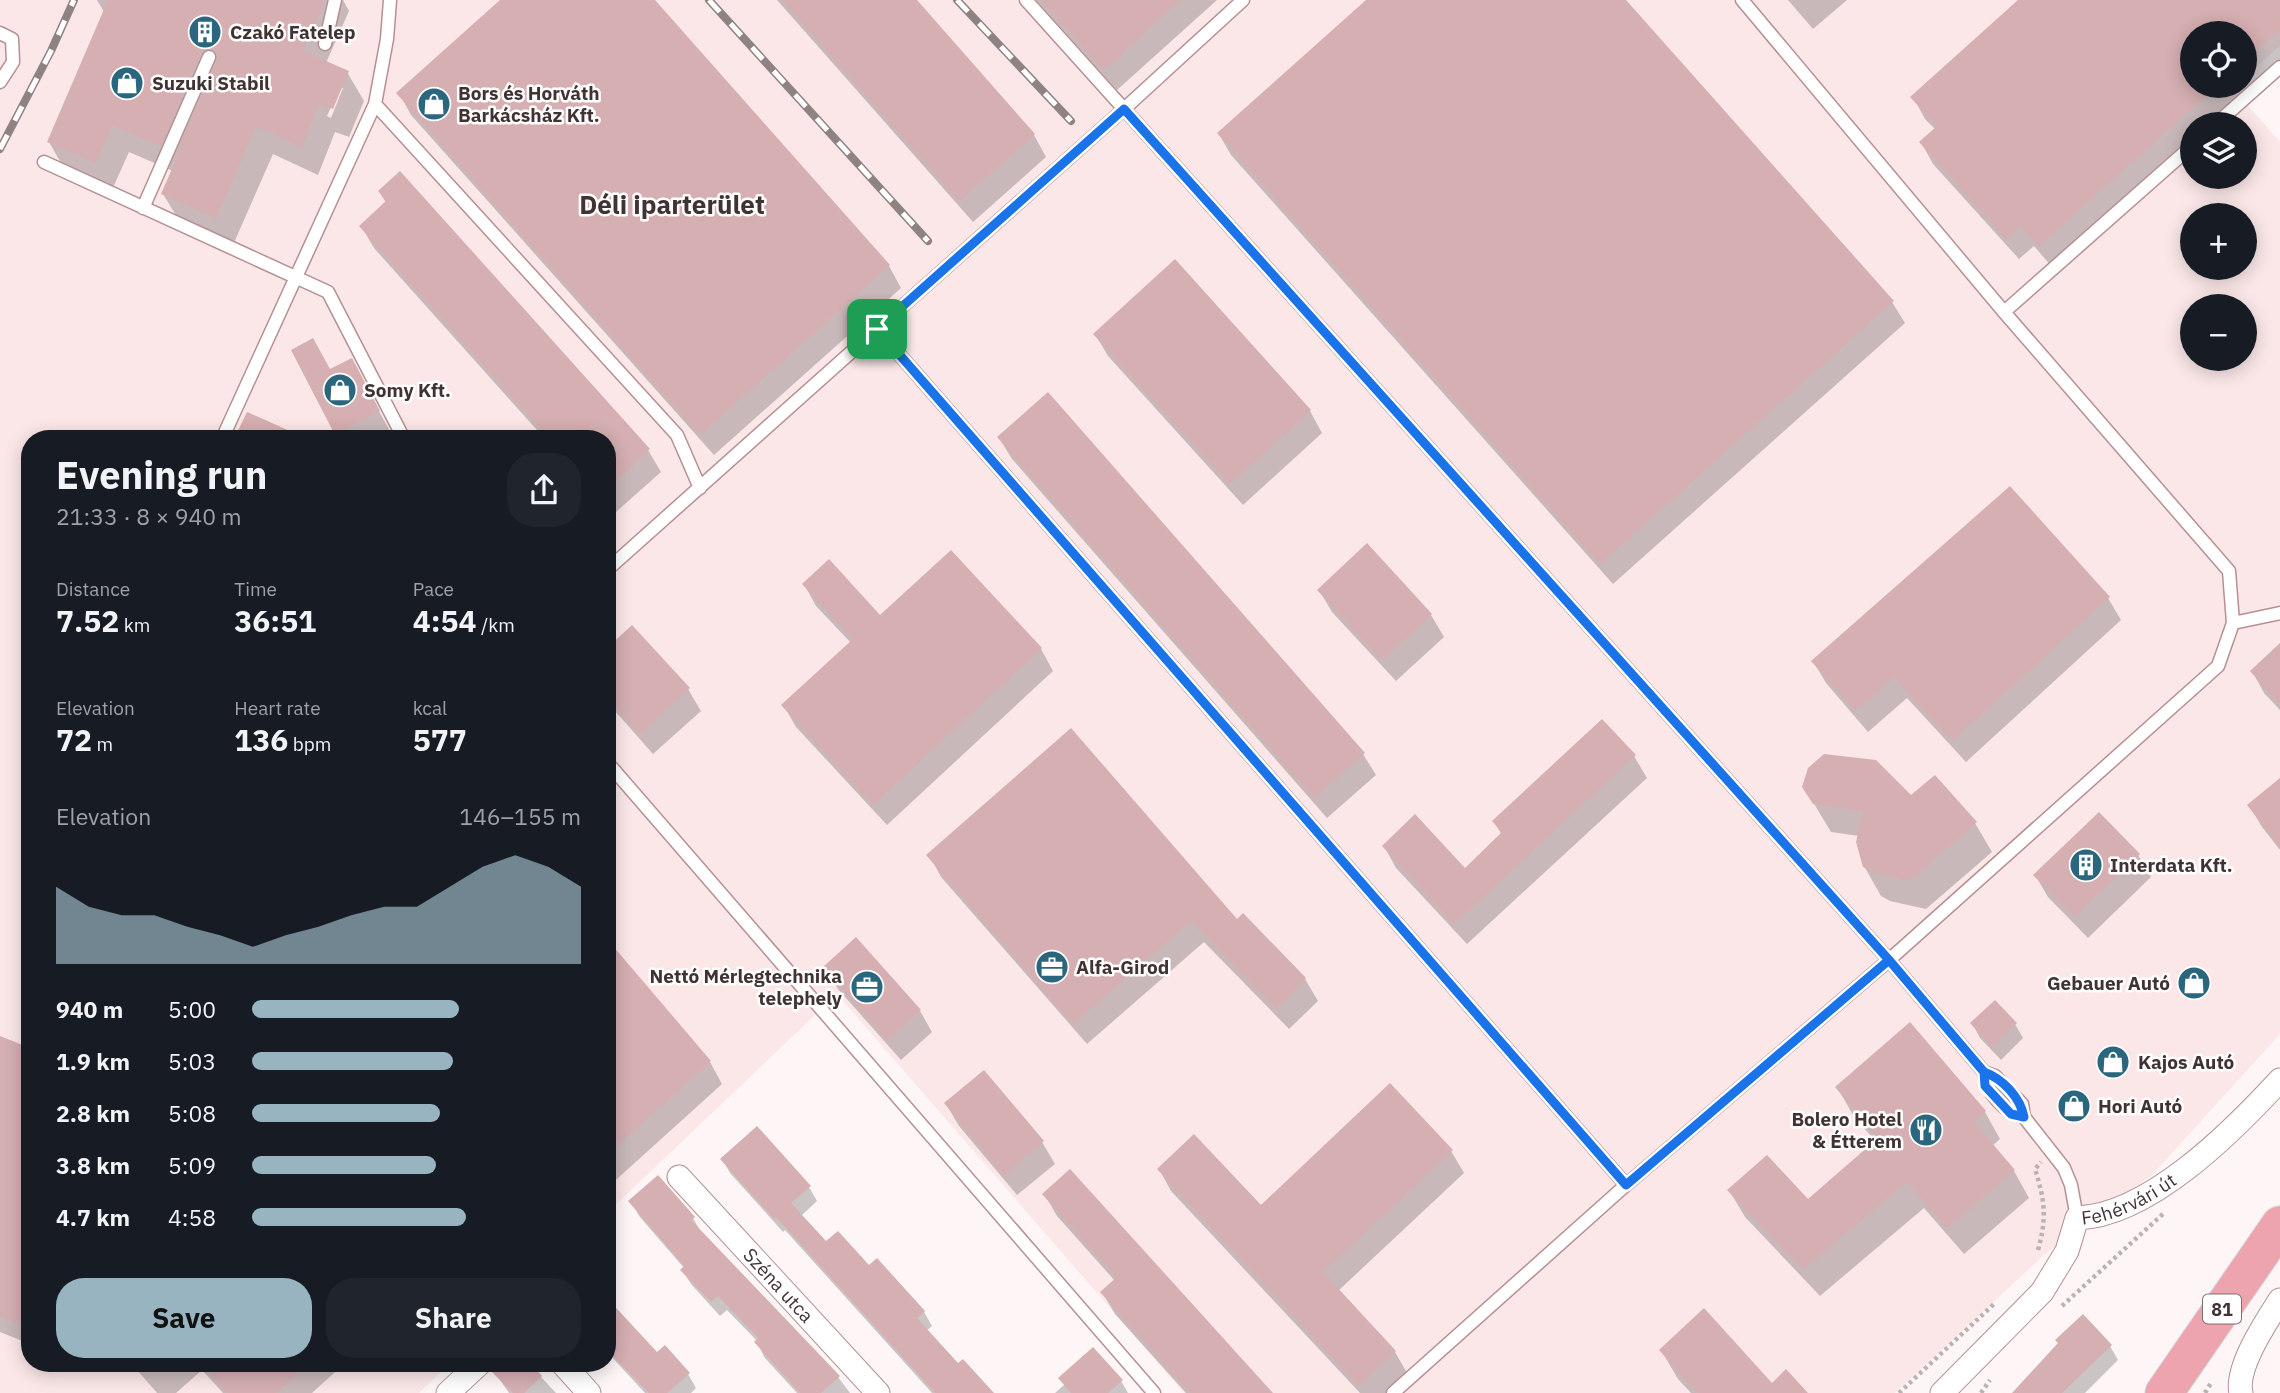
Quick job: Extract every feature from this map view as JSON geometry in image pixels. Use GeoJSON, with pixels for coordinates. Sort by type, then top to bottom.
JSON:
{"type":"FeatureCollection","features":[{"type":"Feature","properties":{"kind":"main road","name":"81"},"geometry":{"type":"LineString","coordinates":[[2164,1393],[2280,1225]]}},
{"type":"Feature","properties":{"kind":"street","name":"Fehérvári út"},"geometry":{"type":"LineString","coordinates":[[1942,1393],[2042,1292],[2067,1251],[2077,1218],[2108,1214],[2140,1201],[2235,1129],[2280,1080]]}},
{"type":"Feature","properties":{"kind":"street","name":"Széna utca"},"geometry":{"type":"LineString","coordinates":[[679,1177],[878,1393]]}},
{"type":"Feature","properties":{"kind":"street"},"geometry":{"type":"LineString","coordinates":[[2240,1391],[2244,1364],[2280,1300]]}},
{"type":"Feature","properties":{"kind":"street"},"geometry":{"type":"LineString","coordinates":[[448,1393],[470,1372]]}},
{"type":"Feature","properties":{"kind":"street"},"geometry":{"type":"LineString","coordinates":[[570,1372],[589,1393]]}},
{"type":"Feature","properties":{"kind":"lane"},"geometry":{"type":"LineString","coordinates":[[325,44],[335,0]]}},
{"type":"Feature","properties":{"kind":"lane"},"geometry":{"type":"LineString","coordinates":[[226,430],[374,104],[387,39],[390,0]]}},
{"type":"Feature","properties":{"kind":"lane"},"geometry":{"type":"LineString","coordinates":[[1026,0],[1889,960],[1984,1072],[1996,1076],[2022,1104],[2024,1117],[2064,1168],[2071,1185],[2077,1218]]}},
{"type":"Feature","properties":{"kind":"lane"},"geometry":{"type":"LineString","coordinates":[[616,562],[1243,0]]}},
{"type":"Feature","properties":{"kind":"lane"},"geometry":{"type":"LineString","coordinates":[[1393,1393],[1626,1185],[1889,960],[2218,666],[2233,623],[2229,571],[2004,312],[1742,0]]}},
{"type":"Feature","properties":{"kind":"lane"},"geometry":{"type":"LineString","coordinates":[[0,33],[12,39],[13,62],[0,82]]}},
{"type":"Feature","properties":{"kind":"lane"},"geometry":{"type":"LineString","coordinates":[[143,208],[209,57]]}},
{"type":"Feature","properties":{"kind":"lane"},"geometry":{"type":"LineString","coordinates":[[2229,112],[2280,67]]}},
{"type":"Feature","properties":{"kind":"lane"},"geometry":{"type":"LineString","coordinates":[[374,104],[677,435],[700,488]]}},
{"type":"Feature","properties":{"kind":"lane"},"geometry":{"type":"LineString","coordinates":[[2004,312],[2180,156]]}},
{"type":"Feature","properties":{"kind":"lane"},"geometry":{"type":"LineString","coordinates":[[44,162],[328,292],[399,430]]}},
{"type":"Feature","properties":{"kind":"lane"},"geometry":{"type":"LineString","coordinates":[[877,329],[1626,1185]]}},
{"type":"Feature","properties":{"kind":"lane"},"geometry":{"type":"LineString","coordinates":[[2233,623],[2280,613]]}},
{"type":"Feature","properties":{"kind":"lane"},"geometry":{"type":"LineString","coordinates":[[616,772],[1154,1393]]}},
{"type":"Feature","properties":{"kind":"path"},"geometry":{"type":"LineString","coordinates":[[2037,1255],[2043,1234],[2044,1200],[2035,1169],[2051,1152]]}},
{"type":"Feature","properties":{"kind":"path"},"geometry":{"type":"LineString","coordinates":[[2058,1310],[2170,1207]]}},
{"type":"Feature","properties":{"kind":"path"},"geometry":{"type":"LineString","coordinates":[[1899,1393],[1997,1302]]}},
{"type":"Feature","properties":{"kind":"path"},"geometry":{"type":"LineString","coordinates":[[1985,1392],[1991,1378]]}},
{"type":"Feature","properties":{"kind":"path"},"geometry":{"type":"LineString","coordinates":[[1982,1382],[1985,1392]]}},
{"type":"Feature","properties":{"kind":"path"},"geometry":{"type":"LineString","coordinates":[[2205,1393],[2211,1383]]}},
{"type":"Feature","properties":{"kind":"shaded area"},"geometry":{"type":"Polygon","coordinates":[[[0,0],[2280,0],[2280,46],[2257,66],[2257,21],[2180,21],[2180,98],[2242,98],[2254,112],[2180,112],[2180,189],[2257,189],[2257,116],[2280,142],[2280,1034],[2152,1175],[2045,1254],[1895,1393],[1184,1393],[837,994],[616,1204],[616,430],[21,430],[21,1372],[441,1372],[419,1393],[0,1393],[0,0]]]}},
{"type":"Feature","properties":{"kind":"building"},"geometry":{"type":"Polygon","coordinates":[[[108,0],[325,0],[303,51],[349,71],[333,109],[319,104],[302,147],[256,126],[216,218],[161,194],[217,60],[218,55],[213,49],[207,48],[201,53],[161,146],[112,125],[96,163],[47,142],[108,0]]]}},
{"type":"Feature","properties":{"kind":"building"},"geometry":{"type":"Polygon","coordinates":[[[500,0],[655,0],[890,265],[700,435],[396,93],[500,0]]]}},
{"type":"Feature","properties":{"kind":"building"},"geometry":{"type":"Polygon","coordinates":[[[782,0],[917,0],[1035,134],[959,201],[782,0]]]}},
{"type":"Feature","properties":{"kind":"building"},"geometry":{"type":"Polygon","coordinates":[[[1041,0],[1180,0],[1104,70],[1041,0]]]}},
{"type":"Feature","properties":{"kind":"building"},"geometry":{"type":"Polygon","coordinates":[[[1366,0],[1626,0],[1894,301],[1600,564],[1217,133],[1366,0]]]}},
{"type":"Feature","properties":{"kind":"building"},"geometry":{"type":"Polygon","coordinates":[[[2018,0],[2280,0],[2280,29],[2257,50],[2257,21],[2180,21],[2180,98],[2204,98],[2188,112],[2180,112],[2180,119],[2039,246],[2020,226],[2006,239],[1919,142],[1937,126],[1910,97],[2018,0]]]}},
{"type":"Feature","properties":{"kind":"building"},"geometry":{"type":"Polygon","coordinates":[[[400,171],[650,449],[616,480],[616,430],[542,430],[359,226],[386,201],[378,191],[400,171]]]}},
{"type":"Feature","properties":{"kind":"building"},"geometry":{"type":"Polygon","coordinates":[[[1175,259],[1311,410],[1230,484],[1093,334],[1175,259]]]}},
{"type":"Feature","properties":{"kind":"building","name":"Somy Kft."},"geometry":{"type":"Polygon","coordinates":[[[313,338],[330,369],[352,358],[380,411],[344,430],[332,430],[291,350],[313,338]]]}},
{"type":"Feature","properties":{"kind":"building"},"geometry":{"type":"Polygon","coordinates":[[[1048,392],[1365,753],[1314,798],[997,437],[1048,392]]]}},
{"type":"Feature","properties":{"kind":"building"},"geometry":{"type":"Polygon","coordinates":[[[247,412],[288,430],[238,430],[247,412]]]}},
{"type":"Feature","properties":{"kind":"building"},"geometry":{"type":"Polygon","coordinates":[[[2010,486],[2110,597],[1952,741],[1894,677],[1855,711],[1811,661],[2010,486]]]}},
{"type":"Feature","properties":{"kind":"building"},"geometry":{"type":"Polygon","coordinates":[[[1367,543],[1432,614],[1382,660],[1317,590],[1367,543]]]}},
{"type":"Feature","properties":{"kind":"building"},"geometry":{"type":"Polygon","coordinates":[[[951,550],[1042,648],[873,805],[781,705],[853,639],[802,584],[829,559],[880,615],[951,550]]]}},
{"type":"Feature","properties":{"kind":"building"},"geometry":{"type":"Polygon","coordinates":[[[632,625],[690,688],[640,734],[616,707],[616,640],[632,625]]]}},
{"type":"Feature","properties":{"kind":"building"},"geometry":{"type":"Polygon","coordinates":[[[2280,643],[2280,705],[2250,671],[2280,643]]]}},
{"type":"Feature","properties":{"kind":"building"},"geometry":{"type":"Polygon","coordinates":[[[1602,719],[1636,755],[1454,924],[1382,846],[1415,814],[1465,868],[1502,832],[1492,821],[1602,719]]]}},
{"type":"Feature","properties":{"kind":"building"},"geometry":{"type":"Polygon","coordinates":[[[1071,728],[1237,919],[1243,913],[1306,978],[1276,1009],[1191,921],[1073,1024],[926,855],[1071,728]]]}},
{"type":"Feature","properties":{"kind":"building"},"geometry":{"type":"Polygon","coordinates":[[[1824,754],[1876,760],[1911,795],[1935,775],[1977,822],[1909,881],[1872,872],[1863,867],[1856,842],[1863,811],[1813,804],[1802,787],[1808,768],[1824,754]]]}},
{"type":"Feature","properties":{"kind":"building"},"geometry":{"type":"Polygon","coordinates":[[[2280,778],[2280,847],[2247,805],[2280,778]]]}},
{"type":"Feature","properties":{"kind":"building","name":"Interdata Kft."},"geometry":{"type":"Polygon","coordinates":[[[2099,812],[2140,854],[2074,917],[2033,875],[2099,812]]]}},
{"type":"Feature","properties":{"kind":"building"},"geometry":{"type":"Polygon","coordinates":[[[856,937],[921,1010],[887,1040],[823,967],[856,937]]]}},
{"type":"Feature","properties":{"kind":"building"},"geometry":{"type":"Polygon","coordinates":[[[616,950],[711,1061],[616,1147],[616,950]]]}},
{"type":"Feature","properties":{"kind":"building"},"geometry":{"type":"Polygon","coordinates":[[[1995,1000],[2017,1023],[1992,1047],[1970,1023],[1995,1000]]]}},
{"type":"Feature","properties":{"kind":"building","name":"Bolero Hotel & Étterem"},"geometry":{"type":"Polygon","coordinates":[[[1910,1022],[1986,1111],[1974,1122],[2015,1170],[1947,1228],[1907,1181],[1803,1270],[1727,1190],[1767,1155],[1808,1199],[1878,1138],[1835,1087],[1910,1022]]]}},
{"type":"Feature","properties":{"kind":"building"},"geometry":{"type":"Polygon","coordinates":[[[0,1036],[21,1044],[21,1325],[0,1316],[0,1036]]]}},
{"type":"Feature","properties":{"kind":"building"},"geometry":{"type":"Polygon","coordinates":[[[984,1070],[1044,1141],[1004,1175],[944,1103],[984,1070]]]}},
{"type":"Feature","properties":{"kind":"building"},"geometry":{"type":"Polygon","coordinates":[[[1390,1083],[1453,1150],[1323,1272],[1396,1351],[1359,1386],[1157,1169],[1194,1134],[1261,1205],[1390,1083]]]}},
{"type":"Feature","properties":{"kind":"building"},"geometry":{"type":"Polygon","coordinates":[[[757,1126],[811,1186],[791,1203],[826,1241],[838,1231],[869,1265],[877,1258],[925,1311],[917,1318],[958,1363],[963,1359],[994,1393],[935,1393],[720,1159],[757,1126]]]}},
{"type":"Feature","properties":{"kind":"building"},"geometry":{"type":"Polygon","coordinates":[[[1070,1169],[1273,1393],[1191,1393],[1100,1292],[1117,1277],[1042,1194],[1070,1169]]]}},
{"type":"Feature","properties":{"kind":"building"},"geometry":{"type":"Polygon","coordinates":[[[658,1175],[695,1217],[691,1220],[840,1376],[821,1393],[800,1393],[754,1342],[758,1338],[718,1296],[711,1302],[680,1270],[684,1266],[628,1201],[658,1175]]]}},
{"type":"Feature","properties":{"kind":"building"},"geometry":{"type":"Polygon","coordinates":[[[616,1308],[657,1352],[665,1345],[690,1373],[667,1393],[649,1393],[616,1359],[616,1308]]]}},
{"type":"Feature","properties":{"kind":"building"},"geometry":{"type":"Polygon","coordinates":[[[1704,1308],[1772,1383],[1786,1369],[1808,1393],[1698,1393],[1659,1350],[1704,1308]]]}},
{"type":"Feature","properties":{"kind":"building"},"geometry":{"type":"Polygon","coordinates":[[[2083,1314],[2112,1345],[2062,1393],[2012,1393],[2058,1343],[2055,1340],[2083,1314]]]}},
{"type":"Feature","properties":{"kind":"building"},"geometry":{"type":"Polygon","coordinates":[[[1093,1347],[1123,1380],[1108,1393],[1071,1393],[1058,1378],[1093,1347]]]}},
{"type":"Feature","properties":{"kind":"building"},"geometry":{"type":"Polygon","coordinates":[[[209,1372],[299,1372],[276,1393],[228,1393],[209,1372]]]}},
{"type":"Feature","properties":{"kind":"building"},"geometry":{"type":"Polygon","coordinates":[[[492,1372],[539,1372],[542,1376],[524,1393],[513,1393],[492,1372]]]}},
{"type":"Feature","properties":{"kind":"railway"},"geometry":{"type":"LineString","coordinates":[[0,149],[74,0]]}},
{"type":"Feature","properties":{"kind":"railway"},"geometry":{"type":"LineString","coordinates":[[709,0],[928,241]]}},
{"type":"Feature","properties":{"kind":"railway"},"geometry":{"type":"LineString","coordinates":[[957,0],[1071,121]]}},
{"type":"Feature","properties":{"kind":"place","name":"Czakó Fatelep"},"geometry":{"type":"Point","coordinates":[205,32]}},
{"type":"Feature","properties":{"kind":"place","name":"Suzuki Stabil"},"geometry":{"type":"Point","coordinates":[127,83]}},
{"type":"Feature","properties":{"kind":"place","name":"Bors és Horváth Barkácsház Kft."},"geometry":{"type":"Point","coordinates":[434,104]}},
{"type":"Feature","properties":{"kind":"place","name":"Somy Kft."},"geometry":{"type":"Point","coordinates":[340,390]}},
{"type":"Feature","properties":{"kind":"place","name":"Interdata Kft."},"geometry":{"type":"Point","coordinates":[2086,865]}},
{"type":"Feature","properties":{"kind":"place","name":"Alfa-Girod"},"geometry":{"type":"Point","coordinates":[1052,967]}},
{"type":"Feature","properties":{"kind":"place","name":"Gebauer Autó"},"geometry":{"type":"Point","coordinates":[2194,983]}},
{"type":"Feature","properties":{"kind":"place","name":"Nettó Mérlegtechnika telephely"},"geometry":{"type":"Point","coordinates":[867,987]}},
{"type":"Feature","properties":{"kind":"place","name":"Kajos Autó"},"geometry":{"type":"Point","coordinates":[2113,1062]}},
{"type":"Feature","properties":{"kind":"place","name":"Hori Autó"},"geometry":{"type":"Point","coordinates":[2074,1106]}},
{"type":"Feature","properties":{"kind":"place","name":"Bolero Hotel & Étterem"},"geometry":{"type":"Point","coordinates":[1926,1130]}},
{"type":"Feature","properties":{"kind":"district","name":"Déli iparterület"},"geometry":{"type":"Point","coordinates":[672,204]}},
{"type":"Feature","properties":{"kind":"route"},"geometry":{"type":"LineString","coordinates":[[877,329],[1124,109],[1889,960],[1984,1072],[1996,1076],[2022,1104],[2024,1117],[2011,1114],[1985,1086],[1984,1072],[1936,1016],[1889,960],[1626,1185],[877,329]]}}]}
